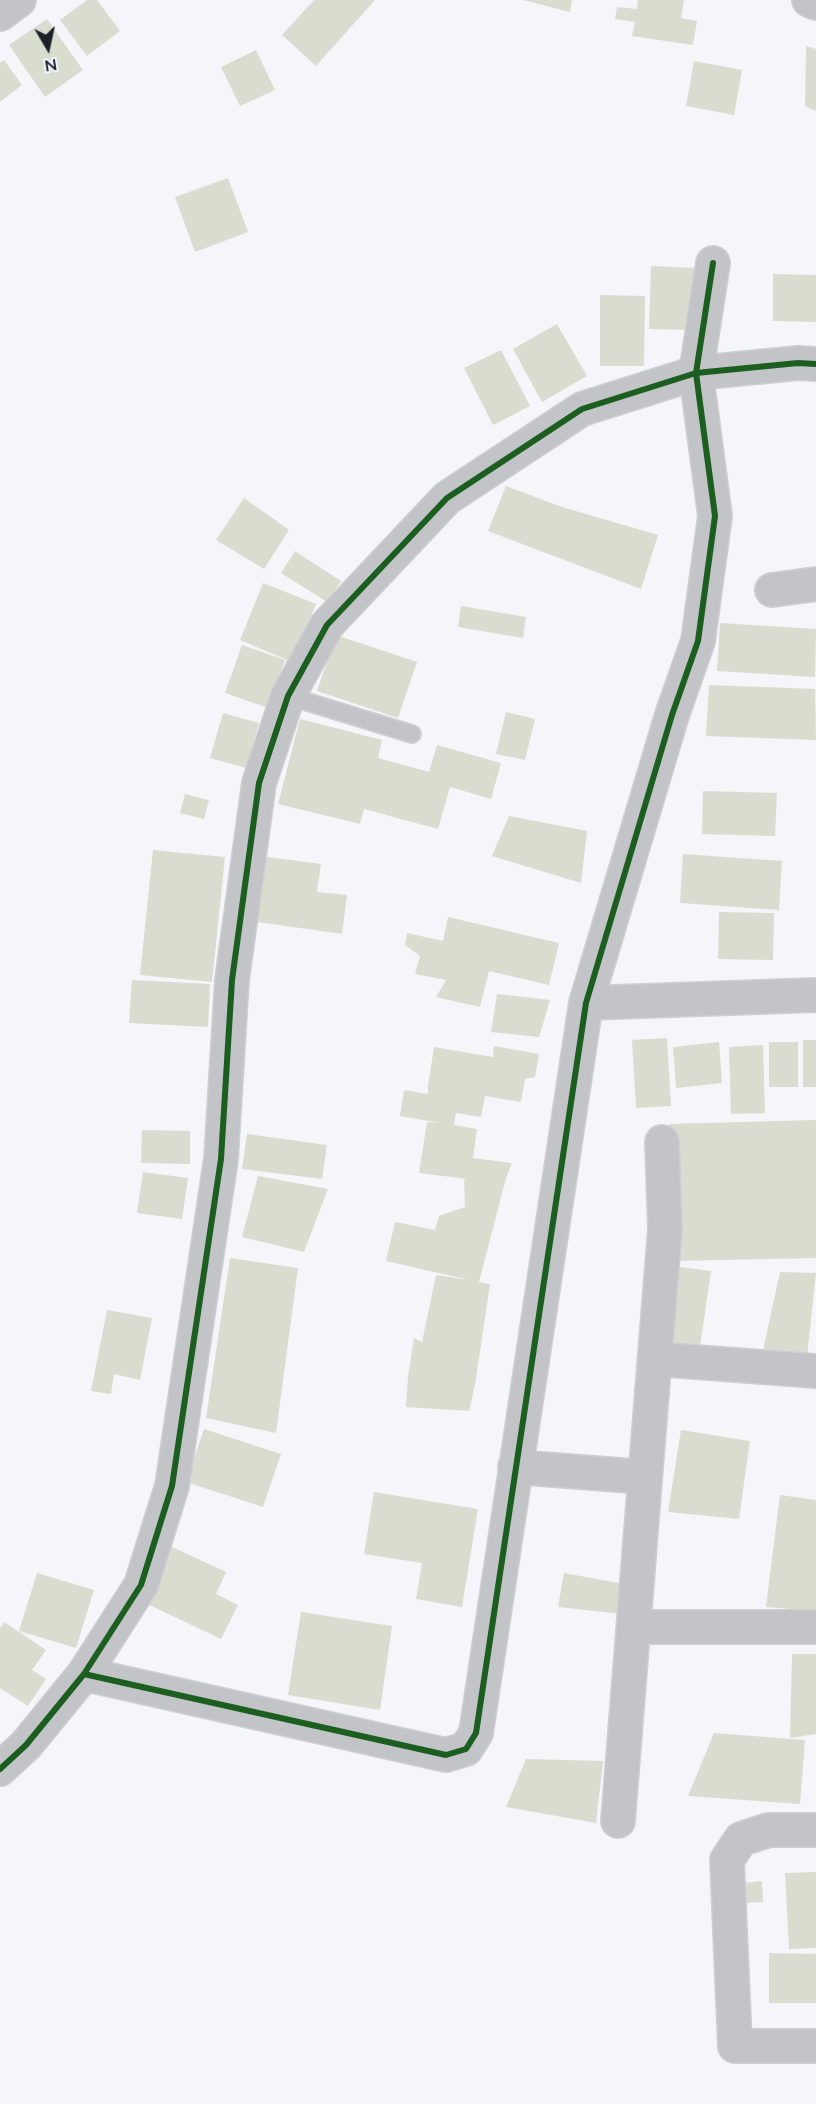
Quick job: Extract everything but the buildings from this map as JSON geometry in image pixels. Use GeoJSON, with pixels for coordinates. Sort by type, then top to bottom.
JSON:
{"type":"FeatureCollection","features":[{"type":"Feature","properties":{"kind":"street"},"geometry":{"type":"LineString","coordinates":[[0,14],[19,0]]}},
{"type":"Feature","properties":{"kind":"street"},"geometry":{"type":"LineString","coordinates":[[84,1674],[446,1755],[466,1749],[476,1732],[586,1003],[672,715],[698,641],[715,516],[696,373],[713,263]]}},
{"type":"Feature","properties":{"kind":"street"},"geometry":{"type":"LineString","coordinates":[[0,1769],[26,1745],[84,1674],[141,1585],[172,1486],[221,1159],[232,980],[260,783],[288,696],[327,625],[447,498],[582,409],[696,373],[798,363],[816,364]]}},
{"type":"Feature","properties":{"kind":"street"},"geometry":{"type":"LineString","coordinates":[[772,590],[816,584]]}},
{"type":"Feature","properties":{"kind":"street"},"geometry":{"type":"LineString","coordinates":[[586,1003],[816,995]]}},
{"type":"Feature","properties":{"kind":"street"},"geometry":{"type":"LineString","coordinates":[[618,1821],[665,1228],[662,1142]]}},
{"type":"Feature","properties":{"kind":"street"},"geometry":{"type":"LineString","coordinates":[[655,1359],[816,1371]]}},
{"type":"Feature","properties":{"kind":"street"},"geometry":{"type":"LineString","coordinates":[[515,1467],[645,1477]]}},
{"type":"Feature","properties":{"kind":"street"},"geometry":{"type":"LineString","coordinates":[[634,1626],[816,1627]]}},
{"type":"Feature","properties":{"kind":"street"},"geometry":{"type":"LineString","coordinates":[[816,1830],[769,1830],[741,1839],[727,1860],[735,2046],[816,2046]]}},
{"type":"Feature","properties":{"kind":"lane"},"geometry":{"type":"LineString","coordinates":[[288,696],[412,734]]}},
{"type":"Feature","properties":{"kind":"cycle path"},"geometry":{"type":"LineString","coordinates":[[84,1674],[446,1755],[466,1749],[476,1733],[586,1003],[672,715],[698,641],[715,516],[696,373],[713,263]]}},
{"type":"Feature","properties":{"kind":"cycle path"},"geometry":{"type":"LineString","coordinates":[[0,1769],[26,1745],[84,1674],[141,1585],[172,1486],[221,1159],[232,980],[259,783],[288,696],[327,625],[447,498],[582,409],[696,373],[798,363],[816,364]]}}]}
